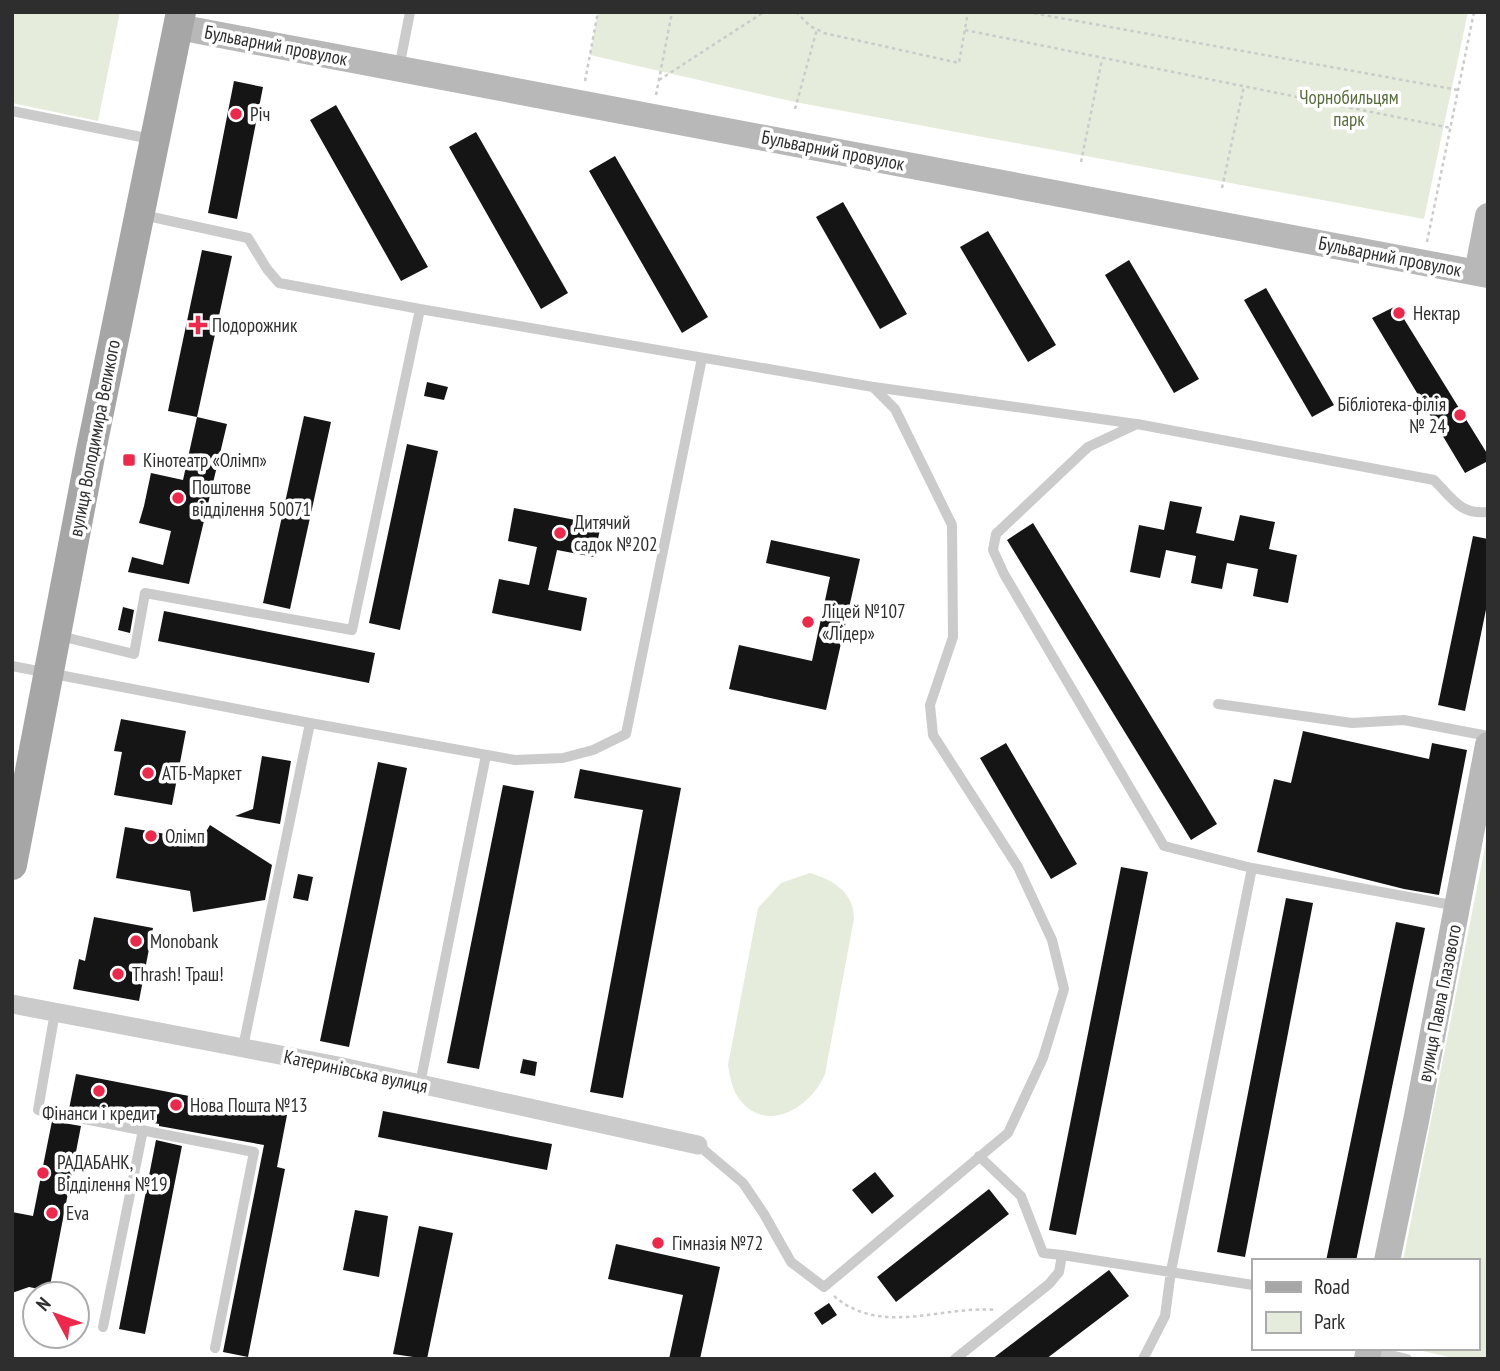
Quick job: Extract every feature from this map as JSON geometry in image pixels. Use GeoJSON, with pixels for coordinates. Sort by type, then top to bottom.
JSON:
{"type":"FeatureCollection","features":[{"type":"Feature","properties":{"kind":"main road","name":"вулиця Володимира Великого"},"geometry":{"type":"LineString","coordinates":[[12,865],[91,451],[179,19]]}},
{"type":"Feature","properties":{"kind":"street","name":"Бульварний провулок"},"geometry":{"type":"LineString","coordinates":[[179,19],[399,69],[1482,274]]}},
{"type":"Feature","properties":{"kind":"street"},"geometry":{"type":"LineString","coordinates":[[1482,274],[1488,216]]}},
{"type":"Feature","properties":{"kind":"street","name":"вулиця Павла Глазового"},"geometry":{"type":"LineString","coordinates":[[1387,1259],[1485,775],[1488,745]]}},
{"type":"Feature","properties":{"kind":"street","name":"Катеринівська вулиця"},"geometry":{"type":"LineString","coordinates":[[12,1004],[243,1047],[698,1145]]}},
{"type":"Feature","properties":{"kind":"lane"},"geometry":{"type":"LineString","coordinates":[[399,69],[410,12]]}},
{"type":"Feature","properties":{"kind":"lane"},"geometry":{"type":"LineString","coordinates":[[12,111],[155,140]]}},
{"type":"Feature","properties":{"kind":"lane"},"geometry":{"type":"LineString","coordinates":[[139,214],[248,238],[279,283],[873,387],[1137,424],[1434,480],[1455,504],[1473,513],[1488,512]]}},
{"type":"Feature","properties":{"kind":"lane"},"geometry":{"type":"LineString","coordinates":[[57,635],[134,654],[145,593],[352,630],[420,309]]}},
{"type":"Feature","properties":{"kind":"lane"},"geometry":{"type":"LineString","coordinates":[[12,666],[515,760],[563,758],[593,750],[626,734],[702,358]]}},
{"type":"Feature","properties":{"kind":"lane"},"geometry":{"type":"LineString","coordinates":[[698,1145],[743,1183],[791,1262],[824,1287],[1007,1133],[1043,1058],[1064,989],[1052,940],[1018,867],[933,735],[930,705],[953,637],[952,525],[895,409],[873,387]]}},
{"type":"Feature","properties":{"kind":"lane"},"geometry":{"type":"LineString","coordinates":[[1137,424],[1088,447],[996,534],[993,550],[1004,574],[1164,846],[1252,868],[1458,906]]}},
{"type":"Feature","properties":{"kind":"lane"},"geometry":{"type":"LineString","coordinates":[[1218,704],[1352,723],[1404,720],[1488,736]]}},
{"type":"Feature","properties":{"kind":"lane"},"geometry":{"type":"LineString","coordinates":[[243,1047],[310,723]]}},
{"type":"Feature","properties":{"kind":"lane"},"geometry":{"type":"LineString","coordinates":[[420,1084],[486,755]]}},
{"type":"Feature","properties":{"kind":"lane"},"geometry":{"type":"LineString","coordinates":[[1143,1359],[1165,1316],[1171,1271],[1252,868]]}},
{"type":"Feature","properties":{"kind":"lane"},"geometry":{"type":"LineString","coordinates":[[55,1012],[38,1110],[254,1153],[215,1348]]}},
{"type":"Feature","properties":{"kind":"lane"},"geometry":{"type":"LineString","coordinates":[[103,1327],[143,1130]]}},
{"type":"Feature","properties":{"kind":"lane"},"geometry":{"type":"LineString","coordinates":[[979,1156],[1021,1196],[1043,1252],[1252,1285]]}},
{"type":"Feature","properties":{"kind":"lane"},"geometry":{"type":"LineString","coordinates":[[955,1359],[1049,1284],[1059,1272],[1062,1255]]}},
{"type":"Feature","properties":{"kind":"lane"},"geometry":{"type":"LineString","coordinates":[[1369,1352],[1406,1359]]}},
{"type":"Feature","properties":{"kind":"path"},"geometry":{"type":"LineString","coordinates":[[580,102],[598,12]]}},
{"type":"Feature","properties":{"kind":"path"},"geometry":{"type":"LineString","coordinates":[[652,115],[672,12]]}},
{"type":"Feature","properties":{"kind":"path"},"geometry":{"type":"LineString","coordinates":[[659,79],[764,12]]}},
{"type":"Feature","properties":{"kind":"path"},"geometry":{"type":"LineString","coordinates":[[796,12],[817,29],[959,63],[968,12]]}},
{"type":"Feature","properties":{"kind":"path"},"geometry":{"type":"LineString","coordinates":[[1027,12],[1458,90]]}},
{"type":"Feature","properties":{"kind":"path"},"geometry":{"type":"LineString","coordinates":[[1423,262],[1474,12]]}},
{"type":"Feature","properties":{"kind":"path"},"geometry":{"type":"LineString","coordinates":[[795,109],[817,29]]}},
{"type":"Feature","properties":{"kind":"path"},"geometry":{"type":"LineString","coordinates":[[965,30],[1451,128]]}},
{"type":"Feature","properties":{"kind":"path"},"geometry":{"type":"LineString","coordinates":[[1081,162],[1102,58]]}},
{"type":"Feature","properties":{"kind":"path"},"geometry":{"type":"LineString","coordinates":[[1222,188],[1244,86]]}},
{"type":"Feature","properties":{"kind":"path"},"geometry":{"type":"LineString","coordinates":[[824,1287],[838,1299],[873,1316],[928,1316],[984,1309],[1002,1311],[1008,1317]]}},
{"type":"Feature","properties":{"kind":"green space"},"geometry":{"type":"Polygon","coordinates":[[[12,12],[120,12],[98,121],[12,103],[12,12]]]}},
{"type":"Feature","properties":{"kind":"green space","name":"Чорнобильцям парк"},"geometry":{"type":"Polygon","coordinates":[[[598,12],[1468,12],[1424,219],[795,102],[590,55],[598,12]]]}},
{"type":"Feature","properties":{"kind":"green space"},"geometry":{"type":"Polygon","coordinates":[[[1488,832],[1488,1359],[1458,1359],[1418,1350],[1479,1350],[1479,1259],[1403,1259],[1488,832]]]}},
{"type":"Feature","properties":{"kind":"green space"},"geometry":{"type":"Polygon","coordinates":[[[810,873],[841,888],[850,901],[854,919],[825,1074],[819,1086],[800,1106],[776,1116],[763,1115],[751,1110],[737,1096],[728,1065],[758,908],[781,883],[810,873]]]}},
{"type":"Feature","properties":{"kind":"building"},"geometry":{"type":"Polygon","coordinates":[[[234,81],[263,87],[237,219],[208,213],[234,81]]]}},
{"type":"Feature","properties":{"kind":"building"},"geometry":{"type":"Polygon","coordinates":[[[336,105],[428,267],[401,281],[310,120],[336,105]]]}},
{"type":"Feature","properties":{"kind":"building"},"geometry":{"type":"Polygon","coordinates":[[[476,132],[568,293],[541,309],[449,147],[476,132]]]}},
{"type":"Feature","properties":{"kind":"building"},"geometry":{"type":"Polygon","coordinates":[[[615,156],[708,317],[682,333],[589,171],[615,156]]]}},
{"type":"Feature","properties":{"kind":"building"},"geometry":{"type":"Polygon","coordinates":[[[843,202],[907,314],[880,329],[816,217],[843,202]]]}},
{"type":"Feature","properties":{"kind":"building"},"geometry":{"type":"Polygon","coordinates":[[[988,231],[1056,345],[1028,362],[960,247],[988,231]]]}},
{"type":"Feature","properties":{"kind":"building"},"geometry":{"type":"Polygon","coordinates":[[[202,250],[232,256],[197,417],[168,411],[202,250]]]}},
{"type":"Feature","properties":{"kind":"building"},"geometry":{"type":"Polygon","coordinates":[[[1129,260],[1199,379],[1174,393],[1105,275],[1129,260]]]}},
{"type":"Feature","properties":{"kind":"building"},"geometry":{"type":"Polygon","coordinates":[[[1266,288],[1334,405],[1312,417],[1244,300],[1266,288]]]}},
{"type":"Feature","properties":{"kind":"building"},"geometry":{"type":"Polygon","coordinates":[[[1396,306],[1488,455],[1488,461],[1465,473],[1372,318],[1396,306]]]}},
{"type":"Feature","properties":{"kind":"building"},"geometry":{"type":"Polygon","coordinates":[[[427,382],[448,387],[444,400],[424,396],[427,382]]]}},
{"type":"Feature","properties":{"kind":"building"},"geometry":{"type":"Polygon","coordinates":[[[304,416],[331,422],[290,609],[263,603],[304,416]]]}},
{"type":"Feature","properties":{"kind":"building"},"geometry":{"type":"Polygon","coordinates":[[[197,417],[227,424],[189,584],[128,572],[132,557],[163,565],[171,531],[139,523],[151,473],[183,480],[197,417]]]}},
{"type":"Feature","properties":{"kind":"building"},"geometry":{"type":"Polygon","coordinates":[[[407,444],[438,451],[400,630],[369,623],[407,444]]]}},
{"type":"Feature","properties":{"kind":"building"},"geometry":{"type":"Polygon","coordinates":[[[1170,501],[1202,507],[1196,533],[1234,541],[1240,515],[1275,522],[1269,549],[1297,555],[1288,603],[1253,596],[1258,569],[1227,563],[1222,589],[1191,583],[1196,556],[1166,550],[1160,578],[1130,572],[1139,525],[1164,530],[1170,501]]]}},
{"type":"Feature","properties":{"kind":"building"},"geometry":{"type":"Polygon","coordinates":[[[514,508],[601,525],[594,557],[557,550],[548,590],[587,598],[581,631],[492,613],[499,579],[529,585],[537,547],[508,541],[514,508]]]}},
{"type":"Feature","properties":{"kind":"building"},"geometry":{"type":"Polygon","coordinates":[[[1033,523],[1217,824],[1191,840],[1007,540],[1033,523]]]}},
{"type":"Feature","properties":{"kind":"building"},"geometry":{"type":"Polygon","coordinates":[[[1473,536],[1488,539],[1488,600],[1465,711],[1438,705],[1473,536]]]}},
{"type":"Feature","properties":{"kind":"building"},"geometry":{"type":"Polygon","coordinates":[[[771,540],[860,559],[826,710],[729,689],[739,645],[812,661],[830,577],[766,563],[771,540]]]}},
{"type":"Feature","properties":{"kind":"building"},"geometry":{"type":"Polygon","coordinates":[[[123,607],[134,610],[130,633],[118,630],[123,607]]]}},
{"type":"Feature","properties":{"kind":"building"},"geometry":{"type":"Polygon","coordinates":[[[164,611],[375,653],[369,683],[158,641],[164,611]]]}},
{"type":"Feature","properties":{"kind":"building","name":"АТБ-Маркет"},"geometry":{"type":"Polygon","coordinates":[[[121,719],[186,731],[172,805],[114,795],[122,752],[114,751],[121,719]]]}},
{"type":"Feature","properties":{"kind":"building"},"geometry":{"type":"Polygon","coordinates":[[[1303,731],[1429,759],[1432,743],[1467,750],[1439,895],[1404,889],[1257,852],[1274,779],[1291,783],[1303,731]]]}},
{"type":"Feature","properties":{"kind":"building"},"geometry":{"type":"Polygon","coordinates":[[[1006,743],[1077,864],[1051,879],[980,758],[1006,743]]]}},
{"type":"Feature","properties":{"kind":"building"},"geometry":{"type":"Polygon","coordinates":[[[262,756],[291,761],[280,824],[235,816],[253,809],[262,756]]]}},
{"type":"Feature","properties":{"kind":"building"},"geometry":{"type":"Polygon","coordinates":[[[378,762],[407,768],[349,1047],[320,1041],[378,762]]]}},
{"type":"Feature","properties":{"kind":"building"},"geometry":{"type":"Polygon","coordinates":[[[580,769],[681,788],[623,1098],[590,1092],[643,810],[574,798],[580,769]]]}},
{"type":"Feature","properties":{"kind":"building"},"geometry":{"type":"Polygon","coordinates":[[[503,785],[534,791],[479,1069],[447,1063],[503,785]]]}},
{"type":"Feature","properties":{"kind":"building","name":"Олімп"},"geometry":{"type":"Polygon","coordinates":[[[210,825],[272,865],[265,900],[193,912],[190,891],[116,878],[125,827],[201,840],[210,825]]]}},
{"type":"Feature","properties":{"kind":"building"},"geometry":{"type":"Polygon","coordinates":[[[1121,867],[1148,872],[1076,1235],[1049,1230],[1121,867]]]}},
{"type":"Feature","properties":{"kind":"building"},"geometry":{"type":"Polygon","coordinates":[[[298,874],[313,877],[308,901],[293,898],[298,874]]]}},
{"type":"Feature","properties":{"kind":"building"},"geometry":{"type":"Polygon","coordinates":[[[1286,898],[1313,903],[1245,1257],[1217,1252],[1286,898]]]}},
{"type":"Feature","properties":{"kind":"building"},"geometry":{"type":"Polygon","coordinates":[[[94,917],[153,928],[139,1001],[73,989],[79,959],[85,961],[94,917]]]}},
{"type":"Feature","properties":{"kind":"building"},"geometry":{"type":"Polygon","coordinates":[[[1396,922],[1425,928],[1356,1259],[1326,1259],[1396,922]]]}},
{"type":"Feature","properties":{"kind":"building"},"geometry":{"type":"Polygon","coordinates":[[[523,1059],[537,1062],[535,1076],[520,1073],[523,1059]]]}},
{"type":"Feature","properties":{"kind":"building"},"geometry":{"type":"Polygon","coordinates":[[[76,1074],[287,1115],[277,1167],[285,1169],[248,1357],[223,1352],[264,1145],[85,1109],[69,1109],[76,1074]]]}},
{"type":"Feature","properties":{"kind":"building"},"geometry":{"type":"Polygon","coordinates":[[[383,1111],[552,1144],[547,1170],[378,1137],[383,1111]]]}},
{"type":"Feature","properties":{"kind":"building"},"geometry":{"type":"Polygon","coordinates":[[[52,1121],[81,1126],[51,1280],[21,1280],[21,1290],[12,1293],[12,1212],[33,1216],[52,1121]]]}},
{"type":"Feature","properties":{"kind":"building"},"geometry":{"type":"Polygon","coordinates":[[[156,1140],[182,1146],[145,1334],[119,1329],[156,1140]]]}},
{"type":"Feature","properties":{"kind":"building"},"geometry":{"type":"Polygon","coordinates":[[[875,1172],[894,1196],[872,1214],[852,1190],[875,1172]]]}},
{"type":"Feature","properties":{"kind":"building"},"geometry":{"type":"Polygon","coordinates":[[[989,1189],[1009,1214],[896,1302],[877,1277],[989,1189]]]}},
{"type":"Feature","properties":{"kind":"building"},"geometry":{"type":"Polygon","coordinates":[[[355,1210],[388,1216],[379,1277],[343,1270],[355,1210]]]}},
{"type":"Feature","properties":{"kind":"building"},"geometry":{"type":"Polygon","coordinates":[[[419,1226],[453,1233],[427,1359],[393,1354],[419,1226]]]}},
{"type":"Feature","properties":{"kind":"building"},"geometry":{"type":"Polygon","coordinates":[[[616,1244],[720,1267],[700,1359],[669,1359],[683,1295],[608,1279],[616,1244]]]}},
{"type":"Feature","properties":{"kind":"building"},"geometry":{"type":"Polygon","coordinates":[[[1109,1270],[1129,1296],[1046,1359],[992,1359],[1109,1270]]]}},
{"type":"Feature","properties":{"kind":"building"},"geometry":{"type":"Polygon","coordinates":[[[829,1303],[837,1315],[822,1325],[814,1313],[829,1303]]]}},
{"type":"Feature","properties":{"kind":"place","name":"Річ"},"geometry":{"type":"Point","coordinates":[236,114]}},
{"type":"Feature","properties":{"kind":"place","name":"Нектар"},"geometry":{"type":"Point","coordinates":[1399,313]}},
{"type":"Feature","properties":{"kind":"place","name":"Подорожник"},"geometry":{"type":"Point","coordinates":[198,325]}},
{"type":"Feature","properties":{"kind":"place","name":"Бібліотека-філія № 24"},"geometry":{"type":"Point","coordinates":[1460,415]}},
{"type":"Feature","properties":{"kind":"place","name":"Кінотеатр «Олімп»"},"geometry":{"type":"Point","coordinates":[129,460]}},
{"type":"Feature","properties":{"kind":"place","name":"Поштове відділення 50071"},"geometry":{"type":"Point","coordinates":[178,498]}},
{"type":"Feature","properties":{"kind":"place","name":"Дитячий садок №202"},"geometry":{"type":"Point","coordinates":[560,533]}},
{"type":"Feature","properties":{"kind":"place","name":"Ліцей №107 «Лідер»"},"geometry":{"type":"Point","coordinates":[808,622]}},
{"type":"Feature","properties":{"kind":"place","name":"АТБ-Маркет"},"geometry":{"type":"Point","coordinates":[148,773]}},
{"type":"Feature","properties":{"kind":"place","name":"Олімп"},"geometry":{"type":"Point","coordinates":[151,836]}},
{"type":"Feature","properties":{"kind":"place","name":"Monobank"},"geometry":{"type":"Point","coordinates":[136,941]}},
{"type":"Feature","properties":{"kind":"place","name":"Thrash! Траш!"},"geometry":{"type":"Point","coordinates":[118,974]}},
{"type":"Feature","properties":{"kind":"place","name":"Фінанси і кредит"},"geometry":{"type":"Point","coordinates":[99,1091]}},
{"type":"Feature","properties":{"kind":"place","name":"Нова Пошта №13"},"geometry":{"type":"Point","coordinates":[176,1105]}},
{"type":"Feature","properties":{"kind":"place","name":"РАДАБАНК, Відділення №19"},"geometry":{"type":"Point","coordinates":[43,1173]}},
{"type":"Feature","properties":{"kind":"place","name":"Eva"},"geometry":{"type":"Point","coordinates":[52,1213]}},
{"type":"Feature","properties":{"kind":"place","name":"Гімназія №72"},"geometry":{"type":"Point","coordinates":[658,1243]}}]}
